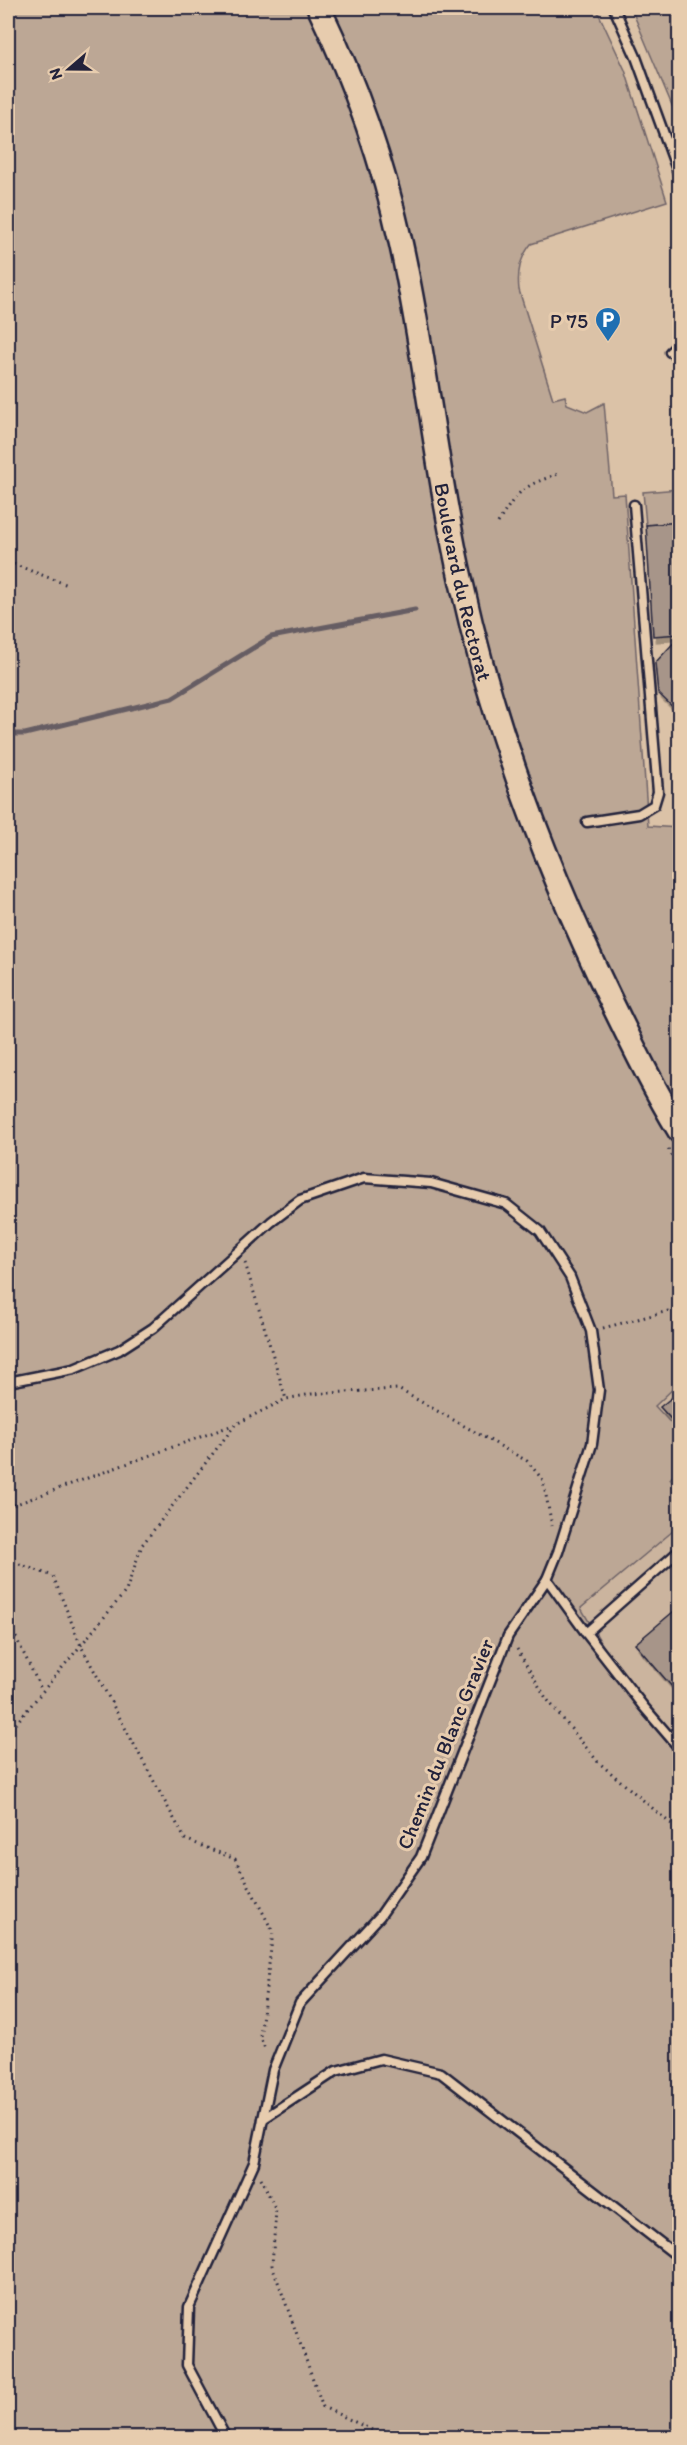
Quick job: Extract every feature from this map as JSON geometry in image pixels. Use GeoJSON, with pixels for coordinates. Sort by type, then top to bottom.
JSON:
{"type":"FeatureCollection","features":[{"type":"Feature","properties":{"kind":"main road","name":"Boulevard du Rectorat"},"geometry":{"type":"LineString","coordinates":[[319,8],[360,104],[391,202],[410,284],[446,510],[462,585],[496,714],[522,790],[568,910],[624,1027],[680,1132]]}},
{"type":"Feature","properties":{"kind":"lane"},"geometry":{"type":"LineString","coordinates":[[614,8],[636,57],[680,178]]}},
{"type":"Feature","properties":{"kind":"lane"},"geometry":{"type":"LineString","coordinates":[[670,352],[680,343]]}},
{"type":"Feature","properties":{"kind":"lane"},"geometry":{"type":"LineString","coordinates":[[587,822],[639,814],[654,805],[658,792],[634,505]]}},
{"type":"Feature","properties":{"kind":"lane","name":"Chemin du Blanc Gravier"},"geometry":{"type":"LineString","coordinates":[[8,1382],[74,1369],[119,1350],[153,1328],[271,1222],[300,1200],[363,1178],[431,1183],[506,1204],[540,1231],[570,1277],[591,1331],[599,1390],[592,1444],[558,1552],[547,1579],[508,1635],[421,1857],[380,1916],[300,2003],[273,2070],[254,2163],[189,2307],[186,2365],[226,2438]]}},
{"type":"Feature","properties":{"kind":"lane"},"geometry":{"type":"LineString","coordinates":[[586,1633],[680,1550]]}},
{"type":"Feature","properties":{"kind":"lane"},"geometry":{"type":"LineString","coordinates":[[547,1579],[643,1706],[680,1749]]}},
{"type":"Feature","properties":{"kind":"lane"},"geometry":{"type":"LineString","coordinates":[[263,2119],[336,2071],[381,2059],[441,2073],[680,2258]]}},
{"type":"Feature","properties":{"kind":"path"},"geometry":{"type":"LineString","coordinates":[[498,523],[514,495],[530,484],[561,473]]}},
{"type":"Feature","properties":{"kind":"path"},"geometry":{"type":"LineString","coordinates":[[8,562],[68,585]]}},
{"type":"Feature","properties":{"kind":"path"},"geometry":{"type":"LineString","coordinates":[[241,1249],[286,1399]]}},
{"type":"Feature","properties":{"kind":"path"},"geometry":{"type":"LineString","coordinates":[[591,1331],[680,1308]]}},
{"type":"Feature","properties":{"kind":"path"},"geometry":{"type":"LineString","coordinates":[[8,1507],[236,1424],[286,1399],[311,1394],[398,1389],[527,1461],[543,1480],[558,1552]]}},
{"type":"Feature","properties":{"kind":"path"},"geometry":{"type":"LineString","coordinates":[[8,1733],[126,1591],[142,1545],[236,1424]]}},
{"type":"Feature","properties":{"kind":"path"},"geometry":{"type":"LineString","coordinates":[[8,1560],[53,1576],[81,1646],[185,1839],[235,1859],[273,1932],[260,2037],[273,2070]]}},
{"type":"Feature","properties":{"kind":"path"},"geometry":{"type":"LineString","coordinates":[[8,1621],[42,1691]]}},
{"type":"Feature","properties":{"kind":"path"},"geometry":{"type":"LineString","coordinates":[[508,1635],[546,1698],[598,1762],[670,1823],[680,1828]]}},
{"type":"Feature","properties":{"kind":"path"},"geometry":{"type":"LineString","coordinates":[[254,2163],[276,2210],[272,2265],[323,2407],[389,2438]]}},
{"type":"Feature","properties":{"kind":"shaded area"},"geometry":{"type":"Polygon","coordinates":[[[8,8],[596,8],[625,70],[667,201],[531,244],[522,260],[518,283],[553,399],[565,396],[567,404],[587,412],[604,403],[612,495],[625,494],[648,826],[679,828],[680,1382],[655,1406],[679,1432],[679,1469],[670,1479],[679,1491],[679,1526],[581,1608],[625,1684],[679,1751],[679,2437],[8,2438],[8,8]]]}},
{"type":"Feature","properties":{"kind":"shaded area"},"geometry":{"type":"Polygon","coordinates":[[[631,8],[679,8],[679,122],[631,8]]]}},
{"type":"Feature","properties":{"kind":"shaded area"},"geometry":{"type":"Polygon","coordinates":[[[679,489],[679,522],[646,525],[643,492],[679,489]]]}},
{"type":"Feature","properties":{"kind":"shaded area"},"geometry":{"type":"Polygon","coordinates":[[[679,1382],[679,1432],[655,1406],[679,1382]]]}},
{"type":"Feature","properties":{"kind":"shaded area"},"geometry":{"type":"Polygon","coordinates":[[[679,1526],[679,1751],[625,1684],[581,1608],[679,1526]]]}},
{"type":"Feature","properties":{"kind":"building"},"geometry":{"type":"Polygon","coordinates":[[[680,522],[680,634],[653,636],[646,525],[680,522]]]}},
{"type":"Feature","properties":{"kind":"building"},"geometry":{"type":"Polygon","coordinates":[[[680,636],[680,714],[658,693],[655,663],[680,636]]]}},
{"type":"Feature","properties":{"kind":"building"},"geometry":{"type":"Polygon","coordinates":[[[680,1391],[680,1429],[660,1407],[680,1391]]]}},
{"type":"Feature","properties":{"kind":"building"},"geometry":{"type":"Polygon","coordinates":[[[680,1606],[680,1696],[635,1644],[680,1606]]]}},
{"type":"Feature","properties":{"kind":"waterway"},"geometry":{"type":"LineString","coordinates":[[8,734],[25,734],[172,698],[271,637],[415,610]]}},
{"type":"Feature","properties":{"kind":"place","name":"P 75"},"geometry":{"type":"Point","coordinates":[608,343]}}]}
